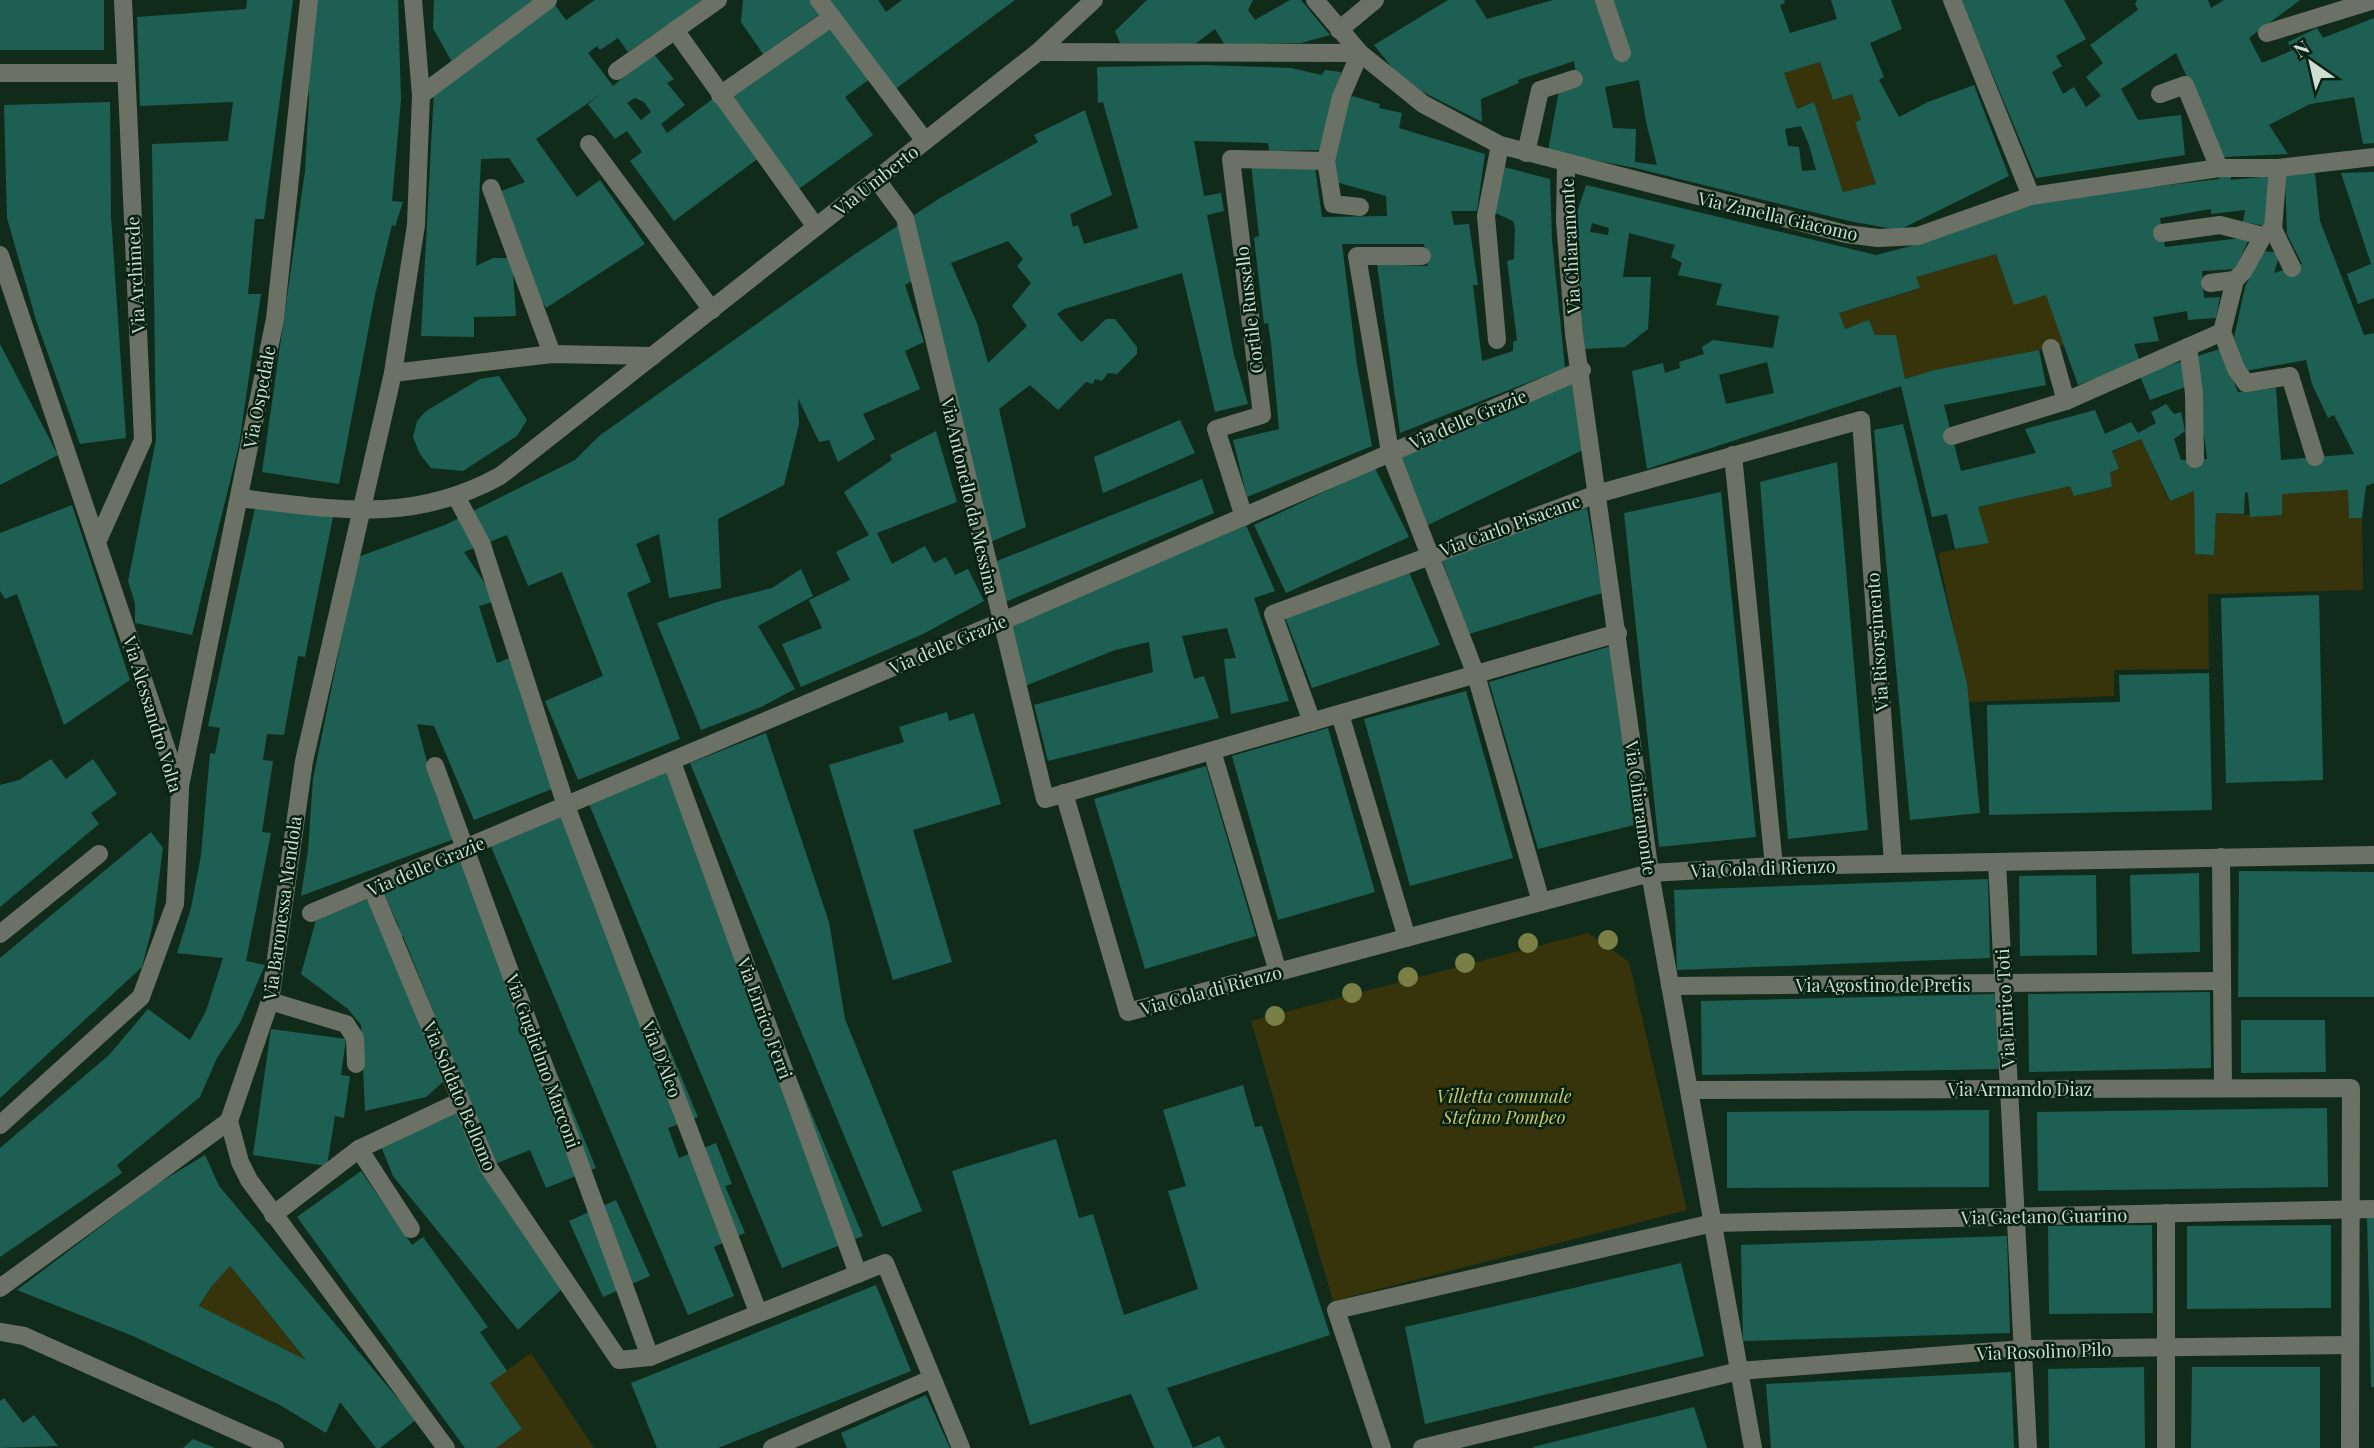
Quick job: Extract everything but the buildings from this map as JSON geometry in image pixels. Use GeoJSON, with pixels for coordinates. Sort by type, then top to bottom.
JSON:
{"type":"FeatureCollection","features":[{"type":"Feature","properties":{"kind":"street","name":"Via Archimede"},"geometry":{"type":"LineString","coordinates":[[97,540],[143,440],[123,0]]}},
{"type":"Feature","properties":{"kind":"street","name":"Via Ospedale"},"geometry":{"type":"LineString","coordinates":[[180,789],[275,319],[309,0]]}},
{"type":"Feature","properties":{"kind":"street","name":"Via Baronessa Mendola"},"geometry":{"type":"LineString","coordinates":[[229,1121],[270,1002],[304,761],[393,373],[416,225],[421,95],[413,0]]}},
{"type":"Feature","properties":{"kind":"street"},"geometry":{"type":"LineString","coordinates":[[421,95],[548,0]]}},
{"type":"Feature","properties":{"kind":"street"},"geometry":{"type":"LineString","coordinates":[[617,71],[718,0]]}},
{"type":"Feature","properties":{"kind":"street"},"geometry":{"type":"LineString","coordinates":[[819,0],[925,141]]}},
{"type":"Feature","properties":{"kind":"street","name":"Via Umberto"},"geometry":{"type":"LineString","coordinates":[[239,498],[363,512],[457,498],[500,477],[1038,52],[1094,0]]}},
{"type":"Feature","properties":{"kind":"street","name":"Via Zanella Giacomo"},"geometry":{"type":"LineString","coordinates":[[1315,0],[1360,53],[1423,103],[1500,145],[1846,234],[1878,238],[1918,236],[2031,195],[2220,168],[2327,168],[2374,157]]}},
{"type":"Feature","properties":{"kind":"street"},"geometry":{"type":"LineString","coordinates":[[1339,30],[1375,0]]}},
{"type":"Feature","properties":{"kind":"street"},"geometry":{"type":"LineString","coordinates":[[1604,0],[1622,53]]}},
{"type":"Feature","properties":{"kind":"street"},"geometry":{"type":"LineString","coordinates":[[1952,0],[2031,195]]}},
{"type":"Feature","properties":{"kind":"street"},"geometry":{"type":"LineString","coordinates":[[2267,33],[2374,0]]}},
{"type":"Feature","properties":{"kind":"street"},"geometry":{"type":"LineString","coordinates":[[720,95],[832,17]]}},
{"type":"Feature","properties":{"kind":"street"},"geometry":{"type":"LineString","coordinates":[[675,30],[816,227]]}},
{"type":"Feature","properties":{"kind":"street"},"geometry":{"type":"LineString","coordinates":[[1038,52],[1360,53],[1341,96],[1326,161],[1333,204],[1360,208]]}},
{"type":"Feature","properties":{"kind":"street"},"geometry":{"type":"LineString","coordinates":[[0,73],[126,73]]}},
{"type":"Feature","properties":{"kind":"street"},"geometry":{"type":"LineString","coordinates":[[1527,153],[1540,90],[1574,79]]}},
{"type":"Feature","properties":{"kind":"street"},"geometry":{"type":"LineString","coordinates":[[2160,94],[2185,85],[2220,168]]}},
{"type":"Feature","properties":{"kind":"street"},"geometry":{"type":"LineString","coordinates":[[589,144],[712,310]]}},
{"type":"Feature","properties":{"kind":"street"},"geometry":{"type":"LineString","coordinates":[[1496,340],[1486,216],[1500,145]]}},
{"type":"Feature","properties":{"kind":"street","name":"Cortile Russello"},"geometry":{"type":"LineString","coordinates":[[1244,517],[1216,429],[1262,415],[1231,159],[1326,161]]}},
{"type":"Feature","properties":{"kind":"street","name":"Via Chiaramonte"},"geometry":{"type":"LineString","coordinates":[[1566,164],[1565,221],[1574,334],[1582,369],[1650,873],[1753,1448]]}},
{"type":"Feature","properties":{"kind":"street"},"geometry":{"type":"LineString","coordinates":[[2278,167],[2268,232],[2235,280],[2222,332],[2236,369],[2246,383],[2290,376],[2315,457]]}},
{"type":"Feature","properties":{"kind":"street","name":"Via Antonello da Messina"},"geometry":{"type":"LineString","coordinates":[[877,180],[905,218],[1000,622],[1045,799],[1064,793]]}},
{"type":"Feature","properties":{"kind":"street"},"geometry":{"type":"LineString","coordinates":[[491,188],[552,354]]}},
{"type":"Feature","properties":{"kind":"street"},"geometry":{"type":"LineString","coordinates":[[2162,233],[2220,225],[2268,232],[2292,268]]}},
{"type":"Feature","properties":{"kind":"street","name":"Via Alessandro Volta"},"geometry":{"type":"LineString","coordinates":[[0,255],[180,789],[175,904],[141,997],[0,1125]]}},
{"type":"Feature","properties":{"kind":"street"},"geometry":{"type":"LineString","coordinates":[[1422,256],[1357,256],[1390,452],[1476,675],[1541,902]]}},
{"type":"Feature","properties":{"kind":"street"},"geometry":{"type":"LineString","coordinates":[[2210,283],[2235,280]]}},
{"type":"Feature","properties":{"kind":"street"},"geometry":{"type":"LineString","coordinates":[[1952,436],[2066,401],[2222,332]]}},
{"type":"Feature","properties":{"kind":"street"},"geometry":{"type":"LineString","coordinates":[[2188,347],[2194,393],[2195,459]]}},
{"type":"Feature","properties":{"kind":"street"},"geometry":{"type":"LineString","coordinates":[[2051,348],[2066,401]]}},
{"type":"Feature","properties":{"kind":"street"},"geometry":{"type":"LineString","coordinates":[[393,373],[552,354],[653,356]]}},
{"type":"Feature","properties":{"kind":"street","name":"Via delle Grazie"},"geometry":{"type":"LineString","coordinates":[[312,913],[1000,622],[1582,369]]}},
{"type":"Feature","properties":{"kind":"street","name":"Via Carlo Pisacane"},"geometry":{"type":"LineString","coordinates":[[1312,722],[1273,614],[1597,494],[1861,420]]}},
{"type":"Feature","properties":{"kind":"street","name":"Via Risorgimento"},"geometry":{"type":"LineString","coordinates":[[1861,420],[1893,863]]}},
{"type":"Feature","properties":{"kind":"street"},"geometry":{"type":"LineString","coordinates":[[1732,455],[1774,866]]}},
{"type":"Feature","properties":{"kind":"street","name":"Via D'Aleo"},"geometry":{"type":"LineString","coordinates":[[457,498],[482,545],[566,806],[758,1312]]}},
{"type":"Feature","properties":{"kind":"street"},"geometry":{"type":"LineString","coordinates":[[1064,793],[1618,633]]}},
{"type":"Feature","properties":{"kind":"street"},"geometry":{"type":"LineString","coordinates":[[1340,714],[1407,938]]}},
{"type":"Feature","properties":{"kind":"street"},"geometry":{"type":"LineString","coordinates":[[1212,751],[1278,972]]}},
{"type":"Feature","properties":{"kind":"street","name":"Via Enrico Ferri"},"geometry":{"type":"LineString","coordinates":[[672,762],[858,1274]]}},
{"type":"Feature","properties":{"kind":"street","name":"Via Guglielmo Marconi"},"geometry":{"type":"LineString","coordinates":[[435,766],[650,1357]]}},
{"type":"Feature","properties":{"kind":"street","name":"Via Cola di Rienzo"},"geometry":{"type":"LineString","coordinates":[[1064,793],[1128,1012],[1650,873],[1893,863],[2374,855]]}},
{"type":"Feature","properties":{"kind":"street"},"geometry":{"type":"LineString","coordinates":[[0,934],[99,854]]}},
{"type":"Feature","properties":{"kind":"street"},"geometry":{"type":"LineString","coordinates":[[2221,857],[2223,1088]]}},
{"type":"Feature","properties":{"kind":"street","name":"Via Enrico Toti"},"geometry":{"type":"LineString","coordinates":[[1997,862],[2028,1448]]}},
{"type":"Feature","properties":{"kind":"street","name":"Via Soldato Bellomo"},"geometry":{"type":"LineString","coordinates":[[372,888],[489,1168],[619,1360],[650,1357]]}},
{"type":"Feature","properties":{"kind":"street","name":"Via Agostino de Pretis"},"geometry":{"type":"LineString","coordinates":[[1670,986],[2222,981]]}},
{"type":"Feature","properties":{"kind":"street"},"geometry":{"type":"LineString","coordinates":[[270,1002],[346,1024],[355,1038],[356,1064]]}},
{"type":"Feature","properties":{"kind":"street","name":"Via Armando Diaz"},"geometry":{"type":"LineString","coordinates":[[1689,1090],[2351,1088],[2350,1209]]}},
{"type":"Feature","properties":{"kind":"street"},"geometry":{"type":"LineString","coordinates":[[273,1214],[359,1149],[461,1101]]}},
{"type":"Feature","properties":{"kind":"street"},"geometry":{"type":"LineString","coordinates":[[0,1288],[229,1121],[240,1162],[273,1214],[446,1448]]}},
{"type":"Feature","properties":{"kind":"street"},"geometry":{"type":"LineString","coordinates":[[359,1149],[411,1229]]}},
{"type":"Feature","properties":{"kind":"street"},"geometry":{"type":"LineString","coordinates":[[2350,1209],[2350,1448]]}},
{"type":"Feature","properties":{"kind":"street","name":"Via Gaetano Guarino"},"geometry":{"type":"LineString","coordinates":[[1713,1223],[2374,1209]]}},
{"type":"Feature","properties":{"kind":"street"},"geometry":{"type":"LineString","coordinates":[[2166,1213],[2166,1448]]}},
{"type":"Feature","properties":{"kind":"street"},"geometry":{"type":"LineString","coordinates":[[1382,1448],[1336,1310],[1713,1223]]}},
{"type":"Feature","properties":{"kind":"street"},"geometry":{"type":"LineString","coordinates":[[650,1357],[885,1263],[961,1448]]}},
{"type":"Feature","properties":{"kind":"street"},"geometry":{"type":"LineString","coordinates":[[0,1332],[24,1336],[275,1448]]}},
{"type":"Feature","properties":{"kind":"street","name":"Via Rosolino Pilo"},"geometry":{"type":"LineString","coordinates":[[1422,1448],[1739,1370],[2023,1349],[2350,1345]]}},
{"type":"Feature","properties":{"kind":"street"},"geometry":{"type":"LineString","coordinates":[[772,1448],[931,1379]]}},
{"type":"Feature","properties":{"kind":"green space"},"geometry":{"type":"Polygon","coordinates":[[[1820,62],[1833,100],[1852,94],[1861,120],[1855,122],[1876,184],[1843,192],[1814,102],[1797,109],[1784,73],[1820,62]]]}},
{"type":"Feature","properties":{"kind":"green space"},"geometry":{"type":"Polygon","coordinates":[[[1996,254],[2014,304],[2046,295],[2065,345],[1934,370],[1905,379],[1896,335],[1875,335],[1869,320],[1845,329],[1839,313],[1919,289],[1916,277],[1996,254]]]}},
{"type":"Feature","properties":{"kind":"green space"},"geometry":{"type":"Polygon","coordinates":[[[2141,439],[2169,501],[2194,491],[2195,554],[2214,555],[2216,513],[2281,515],[2282,494],[2348,490],[2349,518],[2362,518],[2363,590],[2208,594],[2209,669],[2114,670],[2114,696],[1969,702],[1938,553],[1989,543],[1978,507],[2070,486],[2074,496],[2112,487],[2110,472],[2119,469],[2112,452],[2141,439]]]}},
{"type":"Feature","properties":{"kind":"green space","name":"Villetta comunale Stefano Pompeo"},"geometry":{"type":"Polygon","coordinates":[[[1588,933],[1629,962],[1687,1210],[1333,1301],[1251,1021],[1588,933]]]}},
{"type":"Feature","properties":{"kind":"green space"},"geometry":{"type":"Polygon","coordinates":[[[230,1266],[306,1360],[199,1307],[211,1287],[230,1266]]]}},
{"type":"Feature","properties":{"kind":"green space"},"geometry":{"type":"Polygon","coordinates":[[[531,1353],[594,1448],[496,1448],[522,1429],[490,1383],[531,1353]]]}}]}
